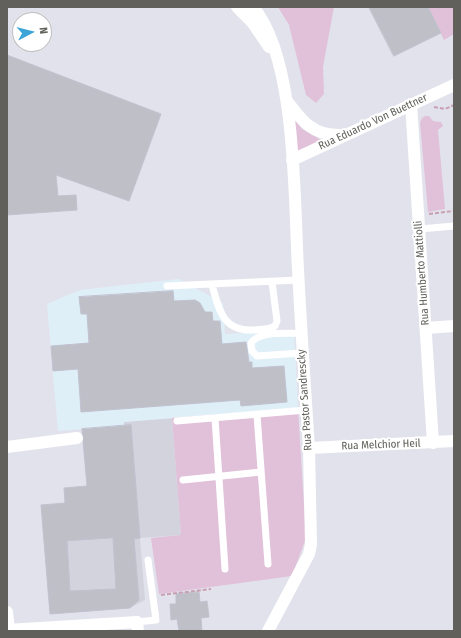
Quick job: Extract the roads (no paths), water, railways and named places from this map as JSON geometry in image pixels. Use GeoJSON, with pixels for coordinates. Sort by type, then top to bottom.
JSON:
{"type":"FeatureCollection","features":[{"type":"Feature","properties":{"kind":"street"},"geometry":{"type":"LineString","coordinates":[[237,7],[252,22],[279,65]]}},
{"type":"Feature","properties":{"kind":"street"},"geometry":{"type":"LineString","coordinates":[[253,7],[266,25],[279,65]]}},
{"type":"Feature","properties":{"kind":"street","name":"Rua Pastor Sandrescky"},"geometry":{"type":"LineString","coordinates":[[268,631],[309,554],[311,544],[309,448],[302,353],[292,160],[286,101],[279,65]]}},
{"type":"Feature","properties":{"kind":"street","name":"Rua Eduardo Von Buettner"},"geometry":{"type":"LineString","coordinates":[[292,160],[454,85]]}},
{"type":"Feature","properties":{"kind":"street"},"geometry":{"type":"LineString","coordinates":[[286,101],[314,130],[324,134],[344,135]]}},
{"type":"Feature","properties":{"kind":"street","name":"Rua Humberto Mattiolli"},"geometry":{"type":"LineString","coordinates":[[411,104],[433,443]]}},
{"type":"Feature","properties":{"kind":"street"},"geometry":{"type":"LineString","coordinates":[[426,328],[454,326]]}},
{"type":"Feature","properties":{"kind":"street"},"geometry":{"type":"LineString","coordinates":[[7,447],[77,438]]}},
{"type":"Feature","properties":{"kind":"street","name":"Rua Melchior Heil"},"geometry":{"type":"LineString","coordinates":[[309,448],[454,441]]}},
{"type":"Feature","properties":{"kind":"street"},"geometry":{"type":"LineString","coordinates":[[7,612],[8,630],[138,626]]}},
{"type":"Feature","properties":{"kind":"lane"},"geometry":{"type":"LineString","coordinates":[[420,229],[454,226]]}},
{"type":"Feature","properties":{"kind":"lane"},"geometry":{"type":"LineString","coordinates":[[167,286],[298,280]]}},
{"type":"Feature","properties":{"kind":"lane"},"geometry":{"type":"LineString","coordinates":[[212,285],[217,302],[230,326],[248,330],[270,329],[275,326],[277,321],[272,282]]}},
{"type":"Feature","properties":{"kind":"lane"},"geometry":{"type":"LineString","coordinates":[[301,333],[262,335],[255,338],[251,343],[252,352],[257,356],[302,353]]}},
{"type":"Feature","properties":{"kind":"lane"},"geometry":{"type":"LineString","coordinates":[[177,421],[306,410]]}},
{"type":"Feature","properties":{"kind":"lane"},"geometry":{"type":"LineString","coordinates":[[257,415],[268,564]]}},
{"type":"Feature","properties":{"kind":"lane"},"geometry":{"type":"LineString","coordinates":[[215,418],[225,569]]}},
{"type":"Feature","properties":{"kind":"lane"},"geometry":{"type":"LineString","coordinates":[[183,480],[261,472]]}},
{"type":"Feature","properties":{"kind":"lane"},"geometry":{"type":"LineString","coordinates":[[138,626],[156,620],[148,560]]}}]}
